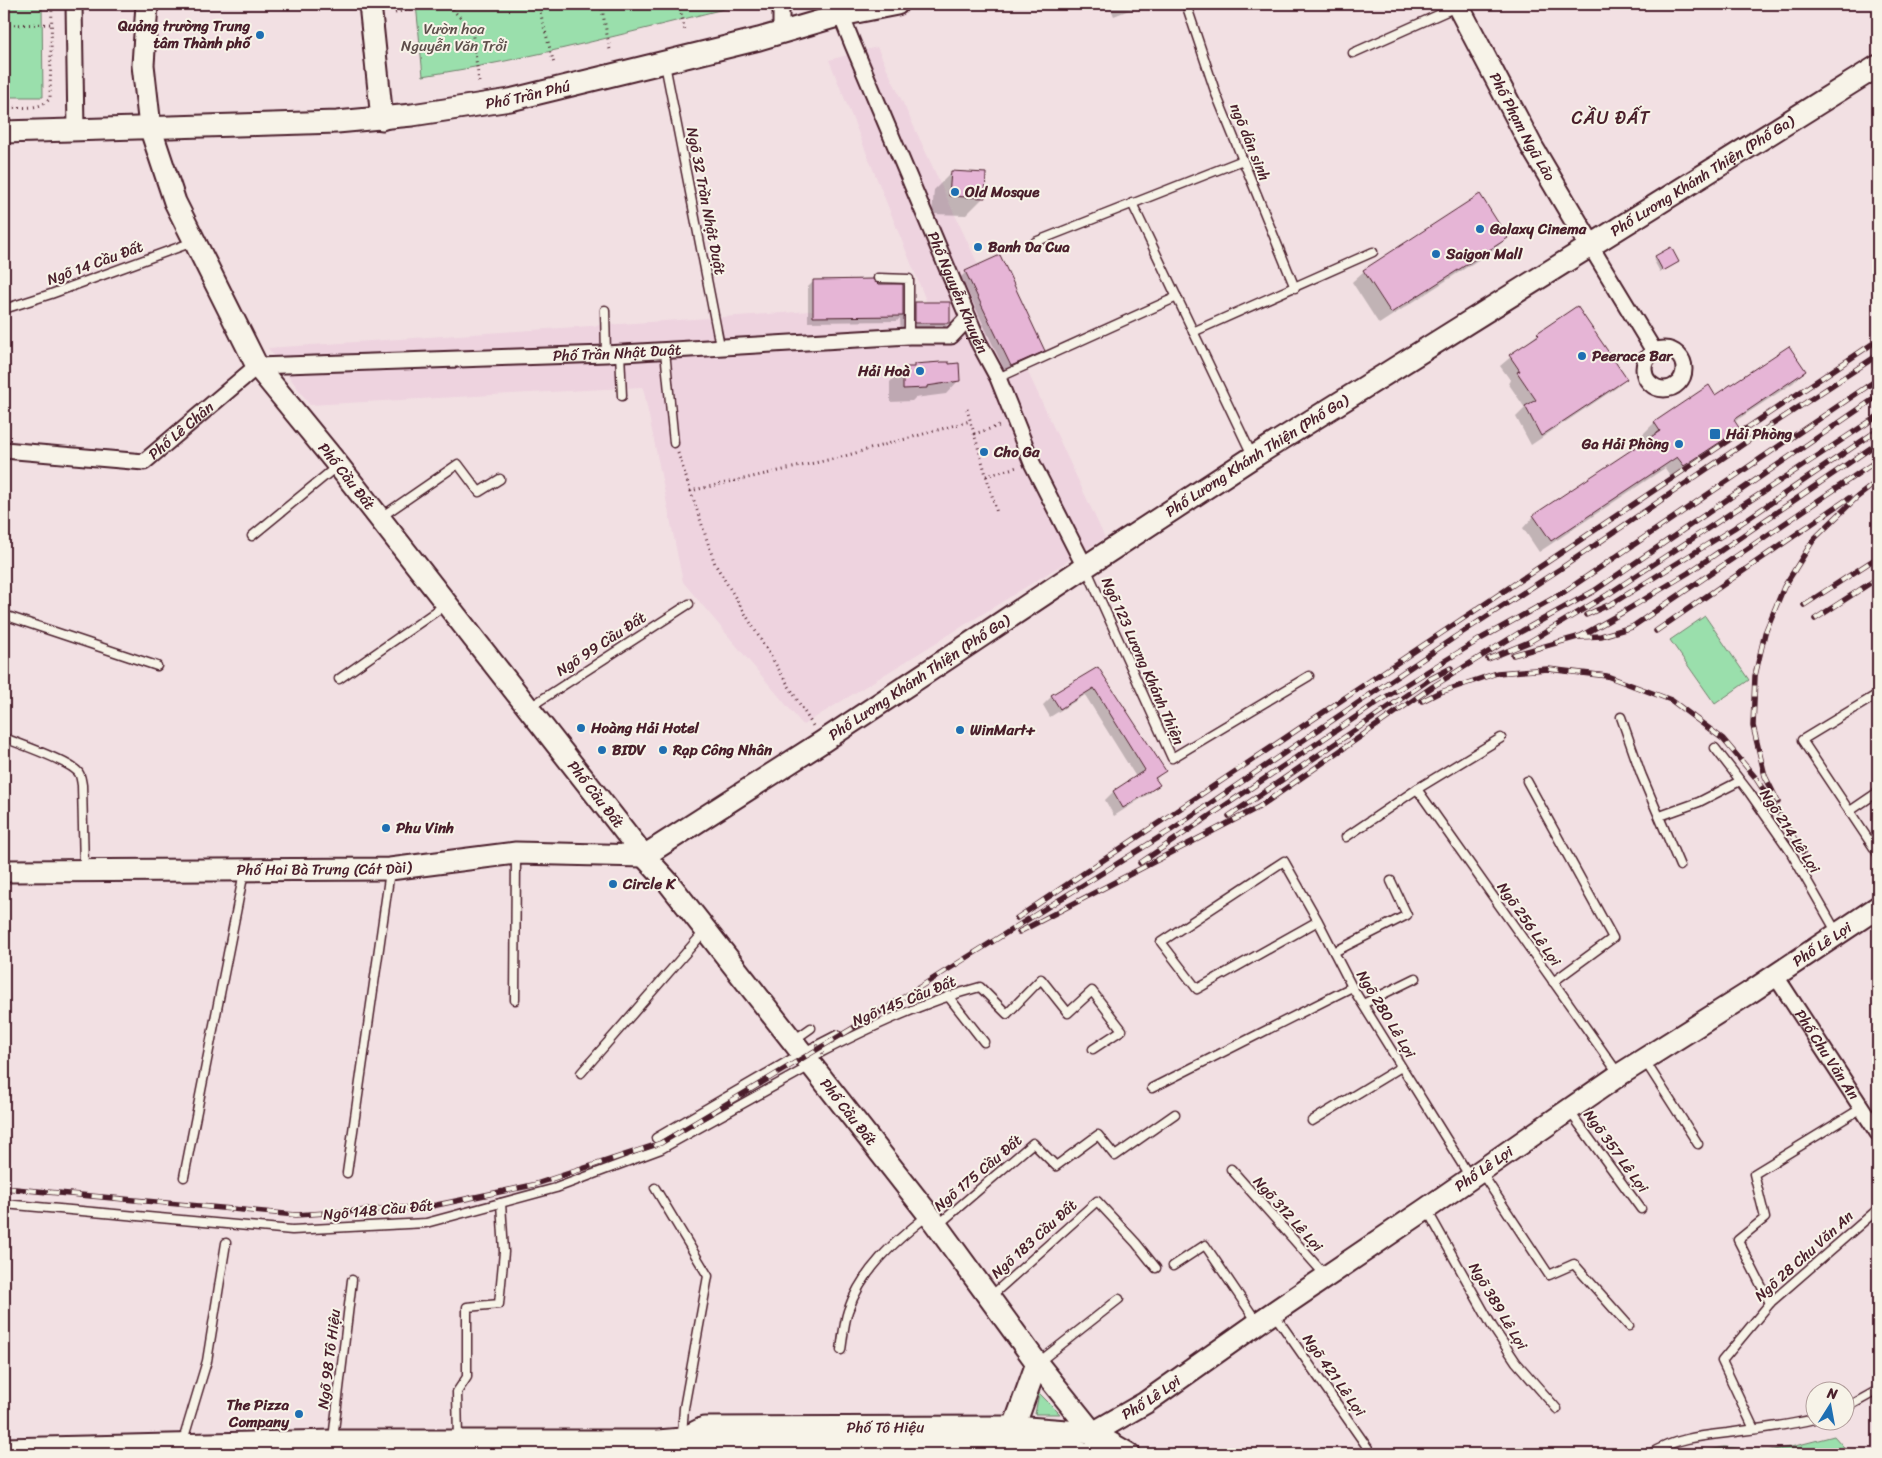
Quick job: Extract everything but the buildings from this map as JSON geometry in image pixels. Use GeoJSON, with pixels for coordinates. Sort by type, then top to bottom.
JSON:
{"type":"FeatureCollection","features":[{"type":"Feature","properties":{"kind":"main road","name":"Phố Cầu Đất"},"geometry":{"type":"LineString","coordinates":[[147,4],[142,65],[150,127],[175,202],[257,366],[338,465],[644,856],[668,882],[705,930],[808,1051],[990,1296],[1037,1363],[1092,1433]]}},
{"type":"Feature","properties":{"kind":"main road"},"geometry":{"type":"LineString","coordinates":[[370,4],[382,119]]}},
{"type":"Feature","properties":{"kind":"main road","name":"Phố Trần Phú"},"geometry":{"type":"LineString","coordinates":[[4,132],[209,127],[382,119],[510,100],[781,32],[841,9],[897,4]]}},
{"type":"Feature","properties":{"kind":"main road","name":"Phố Phạm Ngũ Lão"},"geometry":{"type":"LineString","coordinates":[[1457,5],[1532,147],[1591,247]]}},
{"type":"Feature","properties":{"kind":"main road","name":"Phố Lương Khánh Thiện (Phố Ga)"},"geometry":{"type":"LineString","coordinates":[[644,856],[822,742],[1085,566],[1253,457],[1878,66]]}},
{"type":"Feature","properties":{"kind":"main road","name":"Phố Hai Bà Trưng (Cát Dài)"},"geometry":{"type":"LineString","coordinates":[[4,871],[390,869],[516,853],[644,856]]}},
{"type":"Feature","properties":{"kind":"main road","name":"Phố Lê Lợi"},"geometry":{"type":"LineString","coordinates":[[1092,1433],[1145,1403],[1265,1318],[1619,1075],[1837,934],[1875,915]]}},
{"type":"Feature","properties":{"kind":"main road"},"geometry":{"type":"LineString","coordinates":[[1010,1434],[1037,1363]]}},
{"type":"Feature","properties":{"kind":"main road"},"geometry":{"type":"LineString","coordinates":[[1092,1433],[1101,1454]]}},
{"type":"Feature","properties":{"kind":"main road"},"geometry":{"type":"LineString","coordinates":[[1092,1433],[1129,1454]]}},
{"type":"Feature","properties":{"kind":"main road","name":"Phố Tô Hiệu"},"geometry":{"type":"LineString","coordinates":[[4,1449],[182,1446],[206,1450],[324,1444],[459,1442],[482,1445],[657,1444],[682,1439],[706,1446],[812,1442],[976,1441],[1010,1434],[1092,1433]]}},
{"type":"Feature","properties":{"kind":"main road","name":"Phố Tô Hiệu"},"geometry":{"type":"LineString","coordinates":[[1010,1434],[1058,1444],[1084,1454]]}},
{"type":"Feature","properties":{"kind":"street"},"geometry":{"type":"LineString","coordinates":[[74,4],[76,130]]}},
{"type":"Feature","properties":{"kind":"street"},"geometry":{"type":"LineString","coordinates":[[781,4],[781,32]]}},
{"type":"Feature","properties":{"kind":"street","name":"Phố Nguyễn Khuyến"},"geometry":{"type":"LineString","coordinates":[[841,9],[978,341],[998,378],[1032,463],[1085,566]]}},
{"type":"Feature","properties":{"kind":"street"},"geometry":{"type":"LineString","coordinates":[[1591,247],[1654,351]]}},
{"type":"Feature","properties":{"kind":"street"},"geometry":{"type":"LineString","coordinates":[[951,336],[968,318]]}},
{"type":"Feature","properties":{"kind":"street","name":"Phố Trần Nhật Duật"},"geometry":{"type":"LineString","coordinates":[[257,366],[613,354],[909,336],[951,336],[978,341]]}},
{"type":"Feature","properties":{"kind":"street","name":"Phố Lê Chân"},"geometry":{"type":"LineString","coordinates":[[4,450],[144,462],[257,366]]}},
{"type":"Feature","properties":{"kind":"street","name":"Phố Chu Văn An"},"geometry":{"type":"LineString","coordinates":[[1775,975],[1878,1133]]}},
{"type":"Feature","properties":{"kind":"lane","name":"ngõ dân sinh"},"geometry":{"type":"LineString","coordinates":[[1186,4],[1216,94],[1295,288]]}},
{"type":"Feature","properties":{"kind":"lane"},"geometry":{"type":"LineString","coordinates":[[1353,54],[1457,5]]}},
{"type":"Feature","properties":{"kind":"lane","name":"Ngõ 32 Trần Nhật Duật"},"geometry":{"type":"LineString","coordinates":[[664,61],[720,346]]}},
{"type":"Feature","properties":{"kind":"lane"},"geometry":{"type":"LineString","coordinates":[[1035,242],[1243,160]]}},
{"type":"Feature","properties":{"kind":"lane"},"geometry":{"type":"LineString","coordinates":[[1132,203],[1253,457]]}},
{"type":"Feature","properties":{"kind":"lane","name":"Ngõ 14 Cầu Đất"},"geometry":{"type":"LineString","coordinates":[[4,309],[195,242]]}},
{"type":"Feature","properties":{"kind":"lane"},"geometry":{"type":"LineString","coordinates":[[1193,332],[1373,252]]}},
{"type":"Feature","properties":{"kind":"lane"},"geometry":{"type":"LineString","coordinates":[[878,278],[909,279],[909,336]]}},
{"type":"Feature","properties":{"kind":"lane"},"geometry":{"type":"LineString","coordinates":[[998,378],[1176,297]]}},
{"type":"Feature","properties":{"kind":"lane"},"geometry":{"type":"LineString","coordinates":[[605,310],[622,396]]}},
{"type":"Feature","properties":{"kind":"lane"},"geometry":{"type":"LineString","coordinates":[[665,351],[674,443]]}},
{"type":"Feature","properties":{"kind":"lane"},"geometry":{"type":"LineString","coordinates":[[379,518],[458,464],[479,492],[500,479]]}},
{"type":"Feature","properties":{"kind":"lane"},"geometry":{"type":"LineString","coordinates":[[252,536],[338,465]]}},
{"type":"Feature","properties":{"kind":"lane","name":"Ngõ 123 Lương Khánh Thiện"},"geometry":{"type":"LineString","coordinates":[[1085,566],[1172,758],[1309,676]]}},
{"type":"Feature","properties":{"kind":"lane"},"geometry":{"type":"LineString","coordinates":[[339,679],[447,604]]}},
{"type":"Feature","properties":{"kind":"lane","name":"Ngõ 99 Cầu Đất"},"geometry":{"type":"LineString","coordinates":[[528,708],[689,604]]}},
{"type":"Feature","properties":{"kind":"lane"},"geometry":{"type":"LineString","coordinates":[[4,615],[157,666]]}},
{"type":"Feature","properties":{"kind":"lane"},"geometry":{"type":"LineString","coordinates":[[1878,694],[1802,740],[1878,854]]}},
{"type":"Feature","properties":{"kind":"lane"},"geometry":{"type":"LineString","coordinates":[[1621,717],[1641,774],[1680,866]]}},
{"type":"Feature","properties":{"kind":"lane"},"geometry":{"type":"LineString","coordinates":[[4,738],[41,752],[74,769],[79,774],[82,785],[84,870]]}},
{"type":"Feature","properties":{"kind":"lane"},"geometry":{"type":"LineString","coordinates":[[1346,838],[1417,789],[1501,738]]}},
{"type":"Feature","properties":{"kind":"lane","name":"Ngõ 214 Lê Lợi"},"geometry":{"type":"LineString","coordinates":[[1715,748],[1790,851],[1837,934]]}},
{"type":"Feature","properties":{"kind":"lane"},"geometry":{"type":"LineString","coordinates":[[1527,780],[1613,938],[1554,982]]}},
{"type":"Feature","properties":{"kind":"lane"},"geometry":{"type":"LineString","coordinates":[[1660,816],[1699,802],[1740,781]]}},
{"type":"Feature","properties":{"kind":"lane","name":"Ngõ 256 Lê Lợi"},"geometry":{"type":"LineString","coordinates":[[1417,789],[1619,1075]]}},
{"type":"Feature","properties":{"kind":"lane"},"geometry":{"type":"LineString","coordinates":[[1850,811],[1878,792]]}},
{"type":"Feature","properties":{"kind":"lane"},"geometry":{"type":"LineString","coordinates":[[515,1000],[516,853]]}},
{"type":"Feature","properties":{"kind":"lane","name":"Ngõ 280 Lê Lợi"},"geometry":{"type":"LineString","coordinates":[[1318,921],[1197,989],[1161,942],[1284,861],[1318,921],[1352,987],[1402,1067],[1475,1174],[1549,1275],[1574,1264],[1629,1326]]}},
{"type":"Feature","properties":{"kind":"lane"},"geometry":{"type":"LineString","coordinates":[[347,1173],[390,869]]}},
{"type":"Feature","properties":{"kind":"lane"},"geometry":{"type":"LineString","coordinates":[[184,1177],[245,870]]}},
{"type":"Feature","properties":{"kind":"lane"},"geometry":{"type":"LineString","coordinates":[[1334,952],[1407,915],[1392,881]]}},
{"type":"Feature","properties":{"kind":"lane"},"geometry":{"type":"LineString","coordinates":[[581,1073],[705,930]]}},
{"type":"Feature","properties":{"kind":"lane"},"geometry":{"type":"LineString","coordinates":[[1363,1004],[1416,978]]}},
{"type":"Feature","properties":{"kind":"lane","name":"Ngõ 145 Cầu Đất"},"geometry":{"type":"LineString","coordinates":[[808,1051],[816,1055],[857,1034],[948,996],[980,987],[1008,1014],[1041,979],[1068,1013],[1092,991],[1122,1030],[1093,1049]]}},
{"type":"Feature","properties":{"kind":"lane"},"geometry":{"type":"LineString","coordinates":[[1152,1088],[1352,987]]}},
{"type":"Feature","properties":{"kind":"lane"},"geometry":{"type":"LineString","coordinates":[[948,996],[984,1042]]}},
{"type":"Feature","properties":{"kind":"lane"},"geometry":{"type":"LineString","coordinates":[[808,1051],[811,1028]]}},
{"type":"Feature","properties":{"kind":"lane"},"geometry":{"type":"LineString","coordinates":[[656,1138],[837,1035]]}},
{"type":"Feature","properties":{"kind":"lane","name":"Ngõ 148 Cầu Đất"},"geometry":{"type":"LineString","coordinates":[[4,1204],[292,1230],[426,1223],[556,1188],[661,1149],[808,1051]]}},
{"type":"Feature","properties":{"kind":"lane"},"geometry":{"type":"LineString","coordinates":[[1644,1059],[1698,1144]]}},
{"type":"Feature","properties":{"kind":"lane"},"geometry":{"type":"LineString","coordinates":[[1312,1121],[1402,1067]]}},
{"type":"Feature","properties":{"kind":"lane"},"geometry":{"type":"LineString","coordinates":[[1770,1303],[1738,1240],[1765,1218],[1754,1174],[1862,1108]]}},
{"type":"Feature","properties":{"kind":"lane","name":"Ngõ 357 Lê Lợi"},"geometry":{"type":"LineString","coordinates":[[1569,1110],[1641,1209]]}},
{"type":"Feature","properties":{"kind":"lane","name":"Ngõ 175 Cầu Đất"},"geometry":{"type":"LineString","coordinates":[[933,1221],[1033,1143],[1056,1166],[1098,1135],[1115,1156],[1175,1114]]}},
{"type":"Feature","properties":{"kind":"lane","name":"Ngõ 312 Lê Lợi"},"geometry":{"type":"LineString","coordinates":[[1231,1169],[1326,1276]]}},
{"type":"Feature","properties":{"kind":"lane"},"geometry":{"type":"LineString","coordinates":[[655,1188],[708,1276],[684,1408],[682,1439]]}},
{"type":"Feature","properties":{"kind":"lane","name":"Ngõ 183 Cầu Đất"},"geometry":{"type":"LineString","coordinates":[[990,1296],[1097,1201],[1156,1268]]}},
{"type":"Feature","properties":{"kind":"lane"},"geometry":{"type":"LineString","coordinates":[[459,1442],[457,1392],[467,1377],[467,1307],[499,1304],[504,1252],[501,1203]]}},
{"type":"Feature","properties":{"kind":"lane","name":"Ngõ 389 Lê Lợi"},"geometry":{"type":"LineString","coordinates":[[1426,1209],[1492,1326],[1516,1362],[1557,1409]]}},
{"type":"Feature","properties":{"kind":"lane","name":"Ngõ 28 Chu Văn An"},"geometry":{"type":"LineString","coordinates":[[1754,1429],[1722,1361],[1770,1303],[1878,1209]]}},
{"type":"Feature","properties":{"kind":"lane"},"geometry":{"type":"LineString","coordinates":[[841,1350],[848,1311],[868,1270],[902,1236],[933,1221]]}},
{"type":"Feature","properties":{"kind":"lane"},"geometry":{"type":"LineString","coordinates":[[182,1446],[207,1361],[226,1243]]}},
{"type":"Feature","properties":{"kind":"lane","name":"Ngõ 421 Lê Lợi"},"geometry":{"type":"LineString","coordinates":[[1173,1266],[1205,1245],[1372,1454]]}},
{"type":"Feature","properties":{"kind":"lane","name":"Ngõ 98 Tô Hiệu"},"geometry":{"type":"LineString","coordinates":[[324,1444],[352,1280]]}},
{"type":"Feature","properties":{"kind":"lane"},"geometry":{"type":"LineString","coordinates":[[1037,1363],[1119,1299]]}},
{"type":"Feature","properties":{"kind":"lane"},"geometry":{"type":"LineString","coordinates":[[1854,1403],[1878,1390]]}},
{"type":"Feature","properties":{"kind":"lane"},"geometry":{"type":"LineString","coordinates":[[1650,1454],[1672,1442],[1694,1437],[1804,1421]]}},
{"type":"Feature","properties":{"kind":"path"},"geometry":{"type":"LineString","coordinates":[[4,107],[44,105],[50,98],[52,4]]}},
{"type":"Feature","properties":{"kind":"path"},"geometry":{"type":"LineString","coordinates":[[395,13],[427,4]]}},
{"type":"Feature","properties":{"kind":"path"},"geometry":{"type":"LineString","coordinates":[[452,4],[454,11],[472,30],[480,82]]}},
{"type":"Feature","properties":{"kind":"path"},"geometry":{"type":"LineString","coordinates":[[521,4],[530,8],[539,8],[548,4]]}},
{"type":"Feature","properties":{"kind":"path"},"geometry":{"type":"LineString","coordinates":[[601,4],[610,50]]}},
{"type":"Feature","properties":{"kind":"path"},"geometry":{"type":"LineString","coordinates":[[679,4],[685,31]]}},
{"type":"Feature","properties":{"kind":"path"},"geometry":{"type":"LineString","coordinates":[[539,8],[554,64]]}},
{"type":"Feature","properties":{"kind":"path"},"geometry":{"type":"LineString","coordinates":[[4,25],[52,24]]}},
{"type":"Feature","properties":{"kind":"path"},"geometry":{"type":"LineString","coordinates":[[967,409],[997,513]]}},
{"type":"Feature","properties":{"kind":"path"},"geometry":{"type":"LineString","coordinates":[[690,491],[841,457],[970,421]]}},
{"type":"Feature","properties":{"kind":"path"},"geometry":{"type":"LineString","coordinates":[[974,434],[1015,422]]}},
{"type":"Feature","properties":{"kind":"path"},"geometry":{"type":"LineString","coordinates":[[674,443],[715,564],[822,742]]}},
{"type":"Feature","properties":{"kind":"path"},"geometry":{"type":"LineString","coordinates":[[986,476],[1032,463]]}},
{"type":"Feature","properties":{"kind":"shaded area"},"geometry":{"type":"Polygon","coordinates":[[[877,47],[1105,538],[803,725],[683,582],[643,387],[310,405],[268,348],[927,303],[829,60],[877,47]]]}},
{"type":"Feature","properties":{"kind":"green space"},"geometry":{"type":"Polygon","coordinates":[[[4,4],[42,4],[43,97],[4,97],[4,4]]]}},
{"type":"Feature","properties":{"kind":"green space","name":"Vườn hoa Nguyễn Văn Trỗi"},"geometry":{"type":"Polygon","coordinates":[[[416,4],[744,4],[545,53],[423,76],[416,4]]]}},
{"type":"Feature","properties":{"kind":"green space"},"geometry":{"type":"Polygon","coordinates":[[[1705,616],[1749,680],[1715,704],[1670,640],[1705,616]]]}},
{"type":"Feature","properties":{"kind":"green space"},"geometry":{"type":"Polygon","coordinates":[[[1039,1393],[1060,1414],[1035,1414],[1039,1393]]]}},
{"type":"Feature","properties":{"kind":"green space"},"geometry":{"type":"Polygon","coordinates":[[[1834,1436],[1850,1454],[1690,1454],[1724,1447],[1767,1451],[1834,1436]]]}},
{"type":"Feature","properties":{"kind":"railway"},"geometry":{"type":"LineString","coordinates":[[1017,918],[1878,340]]}},
{"type":"Feature","properties":{"kind":"railway"},"geometry":{"type":"LineString","coordinates":[[4,1188],[296,1215],[432,1206],[533,1185],[661,1143],[883,1010],[1171,830],[1455,637],[1560,569],[1878,355]]}},
{"type":"Feature","properties":{"kind":"railway"},"geometry":{"type":"LineString","coordinates":[[1140,863],[1381,700],[1482,638],[1561,594],[1878,379]]}},
{"type":"Feature","properties":{"kind":"railway"},"geometry":{"type":"LineString","coordinates":[[1019,932],[1259,807],[1432,687],[1522,631],[1594,591],[1878,396]]}},
{"type":"Feature","properties":{"kind":"railway"},"geometry":{"type":"LineString","coordinates":[[1488,659],[1529,642],[1607,595],[1878,416]]}},
{"type":"Feature","properties":{"kind":"railway"},"geometry":{"type":"LineString","coordinates":[[1586,615],[1613,603],[1734,528],[1878,430]]}},
{"type":"Feature","properties":{"kind":"railway"},"geometry":{"type":"LineString","coordinates":[[1513,655],[1581,636],[1625,611],[1688,573],[1878,443]]}},
{"type":"Feature","properties":{"kind":"railway"},"geometry":{"type":"LineString","coordinates":[[1581,637],[1601,636],[1632,627],[1878,460]]}},
{"type":"Feature","properties":{"kind":"railway"},"geometry":{"type":"LineString","coordinates":[[1778,802],[1765,776],[1753,726],[1755,676],[1765,633],[1784,587],[1814,539],[1856,498],[1878,481]]}},
{"type":"Feature","properties":{"kind":"railway"},"geometry":{"type":"LineString","coordinates":[[1656,631],[1849,498]]}},
{"type":"Feature","properties":{"kind":"railway"},"geometry":{"type":"LineString","coordinates":[[1804,605],[1878,557]]}},
{"type":"Feature","properties":{"kind":"railway"},"geometry":{"type":"LineString","coordinates":[[1815,619],[1878,578]]}},
{"type":"Feature","properties":{"kind":"railway"},"geometry":{"type":"LineString","coordinates":[[1229,816],[1430,679],[1451,668]]}},
{"type":"Feature","properties":{"kind":"railway"},"geometry":{"type":"LineString","coordinates":[[1422,701],[1438,693],[1497,673],[1548,669],[1607,676],[1671,700],[1723,739],[1755,777],[1803,852]]}},
{"type":"Feature","properties":{"kind":"place","name":"Quảng trường Trung tâm Thành phố"},"geometry":{"type":"Point","coordinates":[260,35]}},
{"type":"Feature","properties":{"kind":"place","name":"Old Mosque"},"geometry":{"type":"Point","coordinates":[955,192]}},
{"type":"Feature","properties":{"kind":"place","name":"Galaxy Cinema"},"geometry":{"type":"Point","coordinates":[1480,229]}},
{"type":"Feature","properties":{"kind":"place","name":"Banh Da Cua"},"geometry":{"type":"Point","coordinates":[978,247]}},
{"type":"Feature","properties":{"kind":"place","name":"Saigon Mall"},"geometry":{"type":"Point","coordinates":[1436,254]}},
{"type":"Feature","properties":{"kind":"place","name":"Peerace Bar"},"geometry":{"type":"Point","coordinates":[1582,356]}},
{"type":"Feature","properties":{"kind":"place","name":"Hải Hoà"},"geometry":{"type":"Point","coordinates":[920,371]}},
{"type":"Feature","properties":{"kind":"place","name":"Hải Phòng"},"geometry":{"type":"Point","coordinates":[1715,434]}},
{"type":"Feature","properties":{"kind":"place","name":"Ga Hải Phòng"},"geometry":{"type":"Point","coordinates":[1679,444]}},
{"type":"Feature","properties":{"kind":"place","name":"Cho Ga"},"geometry":{"type":"Point","coordinates":[984,452]}},
{"type":"Feature","properties":{"kind":"place","name":"Hoàng Hải Hotel"},"geometry":{"type":"Point","coordinates":[581,728]}},
{"type":"Feature","properties":{"kind":"place","name":"WinMart+"},"geometry":{"type":"Point","coordinates":[960,730]}},
{"type":"Feature","properties":{"kind":"place","name":"BIDV"},"geometry":{"type":"Point","coordinates":[602,750]}},
{"type":"Feature","properties":{"kind":"place","name":"Rạp Công Nhân"},"geometry":{"type":"Point","coordinates":[663,750]}},
{"type":"Feature","properties":{"kind":"place","name":"Phu Vinh"},"geometry":{"type":"Point","coordinates":[386,828]}},
{"type":"Feature","properties":{"kind":"place","name":"Circle K"},"geometry":{"type":"Point","coordinates":[613,884]}},
{"type":"Feature","properties":{"kind":"place","name":"The Pizza Company"},"geometry":{"type":"Point","coordinates":[299,1414]}},
{"type":"Feature","properties":{"kind":"district","name":"CẦU ĐẤT"},"geometry":{"type":"Point","coordinates":[1611,118]}}]}
